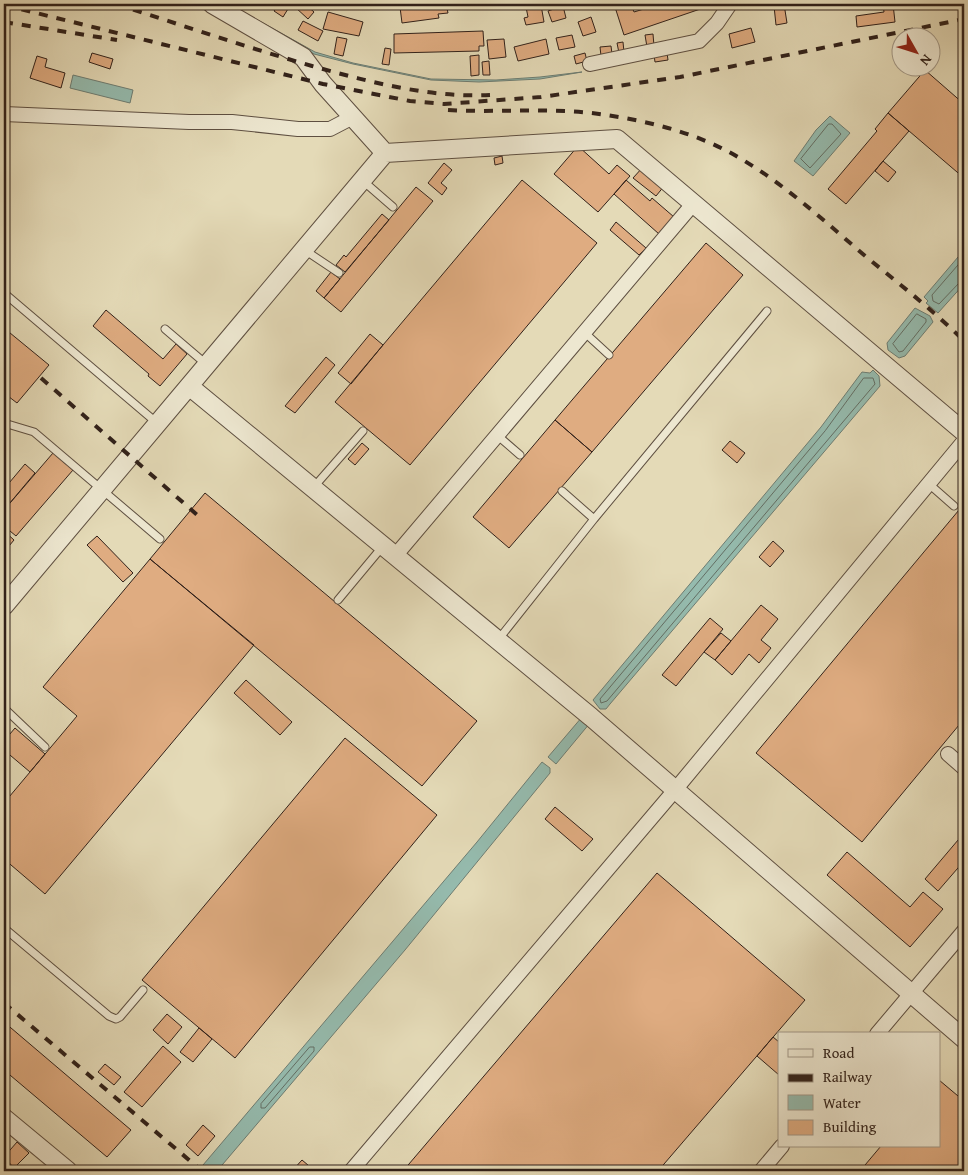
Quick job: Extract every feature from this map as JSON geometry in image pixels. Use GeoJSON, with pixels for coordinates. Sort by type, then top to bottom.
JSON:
{"type":"FeatureCollection","features":[{"type":"Feature","properties":{"kind":"street"},"geometry":{"type":"LineString","coordinates":[[212,4],[302,57],[385,153]]}},
{"type":"Feature","properties":{"kind":"street"},"geometry":{"type":"LineString","coordinates":[[590,64],[699,41],[717,23],[730,4]]}},
{"type":"Feature","properties":{"kind":"street"},"geometry":{"type":"LineString","coordinates":[[4,114],[189,122],[232,122],[298,129],[330,129],[353,117]]}},
{"type":"Feature","properties":{"kind":"street"},"geometry":{"type":"LineString","coordinates":[[4,606],[385,153],[617,139],[964,432]]}},
{"type":"Feature","properties":{"kind":"street"},"geometry":{"type":"LineString","coordinates":[[389,551],[497,435],[693,204]]}},
{"type":"Feature","properties":{"kind":"street"},"geometry":{"type":"LineString","coordinates":[[189,386],[497,640],[675,790],[964,1039]]}},
{"type":"Feature","properties":{"kind":"street"},"geometry":{"type":"LineString","coordinates":[[351,1171],[675,790],[964,441]]}},
{"type":"Feature","properties":{"kind":"street"},"geometry":{"type":"LineString","coordinates":[[948,754],[964,768]]}},
{"type":"Feature","properties":{"kind":"street"},"geometry":{"type":"LineString","coordinates":[[879,1032],[964,930]]}},
{"type":"Feature","properties":{"kind":"street"},"geometry":{"type":"LineString","coordinates":[[4,1118],[68,1171]]}},
{"type":"Feature","properties":{"kind":"street"},"geometry":{"type":"LineString","coordinates":[[761,1171],[780,1148]]}},
{"type":"Feature","properties":{"kind":"lane"},"geometry":{"type":"LineString","coordinates":[[362,180],[394,207]]}},
{"type":"Feature","properties":{"kind":"lane"},"geometry":{"type":"LineString","coordinates":[[303,249],[339,273]]}},
{"type":"Feature","properties":{"kind":"lane"},"geometry":{"type":"LineString","coordinates":[[4,293],[157,423]]}},
{"type":"Feature","properties":{"kind":"lane"},"geometry":{"type":"LineString","coordinates":[[497,640],[594,519],[767,311]]}},
{"type":"Feature","properties":{"kind":"lane"},"geometry":{"type":"LineString","coordinates":[[165,329],[206,364]]}},
{"type":"Feature","properties":{"kind":"lane"},"geometry":{"type":"LineString","coordinates":[[584,332],[609,355]]}},
{"type":"Feature","properties":{"kind":"lane"},"geometry":{"type":"LineString","coordinates":[[4,423],[34,432],[160,539]]}},
{"type":"Feature","properties":{"kind":"lane"},"geometry":{"type":"LineString","coordinates":[[313,488],[363,431]]}},
{"type":"Feature","properties":{"kind":"lane"},"geometry":{"type":"LineString","coordinates":[[497,435],[520,455]]}},
{"type":"Feature","properties":{"kind":"lane"},"geometry":{"type":"LineString","coordinates":[[929,484],[954,506]]}},
{"type":"Feature","properties":{"kind":"lane"},"geometry":{"type":"LineString","coordinates":[[562,491],[594,519]]}},
{"type":"Feature","properties":{"kind":"lane"},"geometry":{"type":"LineString","coordinates":[[338,600],[389,551]]}},
{"type":"Feature","properties":{"kind":"lane"},"geometry":{"type":"LineString","coordinates":[[4,708],[45,747]]}},
{"type":"Feature","properties":{"kind":"lane"},"geometry":{"type":"LineString","coordinates":[[4,928],[109,1016],[116,1019],[120,1018],[143,990]]}},
{"type":"Feature","properties":{"kind":"water"},"geometry":{"type":"Polygon","coordinates":[[[229,4],[315,52],[353,63],[431,79],[496,80],[582,72],[540,79],[479,82],[431,80],[353,64],[314,54],[229,4]]]}},
{"type":"Feature","properties":{"kind":"water"},"geometry":{"type":"Polygon","coordinates":[[[73,75],[133,90],[130,103],[70,88],[73,75]]]}},
{"type":"Feature","properties":{"kind":"water"},"geometry":{"type":"Polygon","coordinates":[[[830,116],[850,133],[813,176],[794,161],[816,130],[830,116]]]}},
{"type":"Feature","properties":{"kind":"water"},"geometry":{"type":"Polygon","coordinates":[[[964,250],[964,284],[938,313],[926,303],[928,301],[924,297],[964,250]]]}},
{"type":"Feature","properties":{"kind":"water"},"geometry":{"type":"Polygon","coordinates":[[[915,308],[930,316],[933,322],[905,356],[899,358],[888,350],[887,343],[915,308]]]}},
{"type":"Feature","properties":{"kind":"water"},"geometry":{"type":"Polygon","coordinates":[[[873,370],[879,376],[880,386],[606,709],[600,709],[593,700],[821,427],[862,372],[870,373],[873,370]]]}},
{"type":"Feature","properties":{"kind":"water"},"geometry":{"type":"Polygon","coordinates":[[[582,717],[590,723],[556,764],[548,757],[582,717]]]}},
{"type":"Feature","properties":{"kind":"water"},"geometry":{"type":"Polygon","coordinates":[[[542,762],[550,768],[550,773],[405,950],[217,1171],[210,1171],[203,1165],[477,842],[542,762]]]}},
{"type":"Feature","properties":{"kind":"building"},"geometry":{"type":"Polygon","coordinates":[[[279,4],[291,4],[283,17],[274,11],[279,4]]]}},
{"type":"Feature","properties":{"kind":"building"},"geometry":{"type":"Polygon","coordinates":[[[298,4],[305,4],[314,12],[308,19],[295,7],[298,4]]]}},
{"type":"Feature","properties":{"kind":"building"},"geometry":{"type":"Polygon","coordinates":[[[319,4],[332,4],[330,10],[318,7],[319,4]]]}},
{"type":"Feature","properties":{"kind":"building"},"geometry":{"type":"Polygon","coordinates":[[[446,4],[448,13],[438,14],[439,18],[402,23],[400,7],[446,4]]]}},
{"type":"Feature","properties":{"kind":"building"},"geometry":{"type":"Polygon","coordinates":[[[614,4],[631,4],[634,12],[660,4],[715,4],[624,35],[614,4]]]}},
{"type":"Feature","properties":{"kind":"building"},"geometry":{"type":"Polygon","coordinates":[[[784,4],[787,23],[776,25],[774,6],[784,4]]]}},
{"type":"Feature","properties":{"kind":"building"},"geometry":{"type":"Polygon","coordinates":[[[883,4],[893,4],[895,22],[857,27],[856,16],[884,12],[883,4]]]}},
{"type":"Feature","properties":{"kind":"building"},"geometry":{"type":"Polygon","coordinates":[[[541,5],[544,22],[526,25],[524,18],[528,17],[526,7],[541,5]]]}},
{"type":"Feature","properties":{"kind":"building"},"geometry":{"type":"Polygon","coordinates":[[[563,6],[566,18],[552,22],[548,11],[563,6]]]}},
{"type":"Feature","properties":{"kind":"building"},"geometry":{"type":"Polygon","coordinates":[[[328,12],[363,22],[359,36],[323,29],[328,12]]]}},
{"type":"Feature","properties":{"kind":"building"},"geometry":{"type":"Polygon","coordinates":[[[591,17],[596,32],[583,36],[578,22],[591,17]]]}},
{"type":"Feature","properties":{"kind":"building"},"geometry":{"type":"Polygon","coordinates":[[[303,21],[323,31],[318,41],[298,30],[303,21]]]}},
{"type":"Feature","properties":{"kind":"building"},"geometry":{"type":"Polygon","coordinates":[[[751,28],[755,42],[732,48],[729,34],[751,28]]]}},
{"type":"Feature","properties":{"kind":"building"},"geometry":{"type":"Polygon","coordinates":[[[483,31],[484,46],[479,46],[479,51],[394,53],[394,34],[483,31]]]}},
{"type":"Feature","properties":{"kind":"building"},"geometry":{"type":"Polygon","coordinates":[[[653,34],[654,46],[647,47],[645,35],[653,34]]]}},
{"type":"Feature","properties":{"kind":"building"},"geometry":{"type":"Polygon","coordinates":[[[572,35],[575,47],[559,50],[556,38],[572,35]]]}},
{"type":"Feature","properties":{"kind":"building"},"geometry":{"type":"Polygon","coordinates":[[[337,37],[347,39],[343,56],[334,54],[337,37]]]}},
{"type":"Feature","properties":{"kind":"building"},"geometry":{"type":"Polygon","coordinates":[[[504,39],[506,57],[489,59],[487,40],[504,39]]]}},
{"type":"Feature","properties":{"kind":"building"},"geometry":{"type":"Polygon","coordinates":[[[546,39],[549,54],[518,61],[514,47],[546,39]]]}},
{"type":"Feature","properties":{"kind":"building"},"geometry":{"type":"Polygon","coordinates":[[[623,42],[624,52],[619,53],[617,43],[623,42]]]}},
{"type":"Feature","properties":{"kind":"building"},"geometry":{"type":"Polygon","coordinates":[[[611,46],[612,54],[601,56],[600,47],[611,46]]]}},
{"type":"Feature","properties":{"kind":"building"},"geometry":{"type":"Polygon","coordinates":[[[385,48],[391,49],[389,65],[382,64],[385,48]]]}},
{"type":"Feature","properties":{"kind":"building"},"geometry":{"type":"Polygon","coordinates":[[[92,53],[113,59],[110,69],[89,62],[92,53]]]}},
{"type":"Feature","properties":{"kind":"building"},"geometry":{"type":"Polygon","coordinates":[[[585,53],[587,61],[576,64],[574,56],[585,53]]]}},
{"type":"Feature","properties":{"kind":"building"},"geometry":{"type":"Polygon","coordinates":[[[667,53],[668,60],[655,62],[654,55],[667,53]]]}},
{"type":"Feature","properties":{"kind":"building"},"geometry":{"type":"Polygon","coordinates":[[[479,55],[479,75],[471,76],[470,56],[479,55]]]}},
{"type":"Feature","properties":{"kind":"building"},"geometry":{"type":"Polygon","coordinates":[[[37,56],[47,59],[45,67],[65,73],[61,88],[30,78],[37,56]]]}},
{"type":"Feature","properties":{"kind":"building"},"geometry":{"type":"Polygon","coordinates":[[[489,61],[490,75],[483,75],[482,62],[489,61]]]}},
{"type":"Feature","properties":{"kind":"building"},"geometry":{"type":"Polygon","coordinates":[[[918,78],[934,78],[964,104],[964,178],[888,113],[918,78]]]}},
{"type":"Feature","properties":{"kind":"building"},"geometry":{"type":"Polygon","coordinates":[[[888,113],[909,131],[846,204],[828,189],[877,131],[875,129],[888,113]]]}},
{"type":"Feature","properties":{"kind":"building"},"geometry":{"type":"Polygon","coordinates":[[[578,146],[609,174],[617,165],[630,176],[598,212],[554,174],[578,146]]]}},
{"type":"Feature","properties":{"kind":"building"},"geometry":{"type":"Polygon","coordinates":[[[502,156],[503,163],[495,165],[494,158],[502,156]]]}},
{"type":"Feature","properties":{"kind":"building"},"geometry":{"type":"Polygon","coordinates":[[[883,161],[896,172],[888,182],[875,171],[883,161]]]}},
{"type":"Feature","properties":{"kind":"building"},"geometry":{"type":"Polygon","coordinates":[[[444,163],[452,170],[441,183],[447,188],[442,195],[428,183],[444,163]]]}},
{"type":"Feature","properties":{"kind":"building"},"geometry":{"type":"Polygon","coordinates":[[[643,167],[665,185],[656,196],[633,178],[643,167]]]}},
{"type":"Feature","properties":{"kind":"building"},"geometry":{"type":"Polygon","coordinates":[[[522,180],[597,243],[410,465],[335,402],[522,180]]]}},
{"type":"Feature","properties":{"kind":"building"},"geometry":{"type":"Polygon","coordinates":[[[626,180],[650,201],[652,198],[674,217],[659,234],[614,194],[626,180]]]}},
{"type":"Feature","properties":{"kind":"building"},"geometry":{"type":"Polygon","coordinates":[[[416,187],[433,201],[341,312],[324,298],[416,187]]]}},
{"type":"Feature","properties":{"kind":"building"},"geometry":{"type":"Polygon","coordinates":[[[382,214],[389,220],[345,272],[336,265],[344,255],[346,257],[382,214]]]}},
{"type":"Feature","properties":{"kind":"building"},"geometry":{"type":"Polygon","coordinates":[[[616,222],[646,248],[639,255],[610,230],[616,222]]]}},
{"type":"Feature","properties":{"kind":"building"},"geometry":{"type":"Polygon","coordinates":[[[706,243],[743,275],[592,452],[555,420],[706,243]]]}},
{"type":"Feature","properties":{"kind":"building"},"geometry":{"type":"Polygon","coordinates":[[[331,272],[340,279],[324,298],[316,291],[331,272]]]}},
{"type":"Feature","properties":{"kind":"building"},"geometry":{"type":"Polygon","coordinates":[[[106,310],[163,359],[176,344],[187,354],[160,386],[148,376],[149,374],[93,326],[106,310]]]}},
{"type":"Feature","properties":{"kind":"building"},"geometry":{"type":"Polygon","coordinates":[[[4,328],[49,365],[17,403],[4,393],[4,328]]]}},
{"type":"Feature","properties":{"kind":"building"},"geometry":{"type":"Polygon","coordinates":[[[370,334],[383,345],[351,384],[338,373],[370,334]]]}},
{"type":"Feature","properties":{"kind":"building"},"geometry":{"type":"Polygon","coordinates":[[[326,357],[335,365],[295,413],[285,406],[326,357]]]}},
{"type":"Feature","properties":{"kind":"building"},"geometry":{"type":"Polygon","coordinates":[[[555,420],[592,452],[509,548],[473,517],[555,420]]]}},
{"type":"Feature","properties":{"kind":"building"},"geometry":{"type":"Polygon","coordinates":[[[730,441],[745,453],[737,463],[722,450],[730,441]]]}},
{"type":"Feature","properties":{"kind":"building"},"geometry":{"type":"Polygon","coordinates":[[[362,443],[369,449],[355,465],[348,459],[362,443]]]}},
{"type":"Feature","properties":{"kind":"building"},"geometry":{"type":"Polygon","coordinates":[[[53,453],[73,470],[16,536],[4,526],[4,510],[53,453]]]}},
{"type":"Feature","properties":{"kind":"building"},"geometry":{"type":"Polygon","coordinates":[[[25,464],[35,473],[4,510],[4,489],[25,464]]]}},
{"type":"Feature","properties":{"kind":"building"},"geometry":{"type":"Polygon","coordinates":[[[205,493],[477,721],[422,786],[150,559],[205,493]]]}},
{"type":"Feature","properties":{"kind":"building"},"geometry":{"type":"Polygon","coordinates":[[[964,504],[964,719],[862,842],[756,753],[964,504]]]}},
{"type":"Feature","properties":{"kind":"building"},"geometry":{"type":"Polygon","coordinates":[[[4,531],[14,540],[4,552],[4,531]]]}},
{"type":"Feature","properties":{"kind":"building"},"geometry":{"type":"Polygon","coordinates":[[[97,536],[133,573],[123,582],[87,545],[97,536]]]}},
{"type":"Feature","properties":{"kind":"building"},"geometry":{"type":"Polygon","coordinates":[[[773,541],[784,551],[770,567],[759,557],[773,541]]]}},
{"type":"Feature","properties":{"kind":"building"},"geometry":{"type":"Polygon","coordinates":[[[150,559],[254,645],[45,894],[4,859],[4,803],[77,716],[43,687],[150,559]]]}},
{"type":"Feature","properties":{"kind":"building"},"geometry":{"type":"Polygon","coordinates":[[[761,605],[778,619],[761,640],[771,648],[759,663],[749,654],[732,675],[715,660],[761,605]]]}},
{"type":"Feature","properties":{"kind":"building"},"geometry":{"type":"Polygon","coordinates":[[[710,618],[723,629],[676,686],[662,675],[710,618]]]}},
{"type":"Feature","properties":{"kind":"building"},"geometry":{"type":"Polygon","coordinates":[[[721,633],[731,641],[715,660],[704,652],[721,633]]]}},
{"type":"Feature","properties":{"kind":"building"},"geometry":{"type":"Polygon","coordinates":[[[246,680],[292,722],[280,735],[234,693],[246,680]]]}},
{"type":"Feature","properties":{"kind":"building"},"geometry":{"type":"Polygon","coordinates":[[[15,728],[45,754],[30,772],[4,750],[4,741],[15,728]]]}},
{"type":"Feature","properties":{"kind":"building"},"geometry":{"type":"Polygon","coordinates":[[[345,738],[437,815],[235,1058],[142,980],[345,738]]]}},
{"type":"Feature","properties":{"kind":"building"},"geometry":{"type":"Polygon","coordinates":[[[555,807],[593,839],[582,851],[545,819],[555,807]]]}},
{"type":"Feature","properties":{"kind":"building"},"geometry":{"type":"Polygon","coordinates":[[[964,833],[964,861],[938,891],[925,879],[964,833]]]}},
{"type":"Feature","properties":{"kind":"building"},"geometry":{"type":"Polygon","coordinates":[[[847,852],[910,907],[923,892],[943,909],[910,947],[827,875],[847,852]]]}},
{"type":"Feature","properties":{"kind":"building"},"geometry":{"type":"Polygon","coordinates":[[[657,873],[805,1000],[658,1171],[403,1171],[657,873]]]}},
{"type":"Feature","properties":{"kind":"building"},"geometry":{"type":"Polygon","coordinates":[[[167,1014],[182,1027],[168,1044],[153,1030],[167,1014]]]}},
{"type":"Feature","properties":{"kind":"building"},"geometry":{"type":"Polygon","coordinates":[[[4,1022],[131,1130],[107,1157],[4,1070],[4,1022]]]}},
{"type":"Feature","properties":{"kind":"building"},"geometry":{"type":"Polygon","coordinates":[[[199,1028],[212,1039],[193,1062],[180,1052],[199,1028]]]}},
{"type":"Feature","properties":{"kind":"building"},"geometry":{"type":"Polygon","coordinates":[[[773,1037],[778,1041],[778,1074],[757,1056],[773,1037]]]}},
{"type":"Feature","properties":{"kind":"building"},"geometry":{"type":"Polygon","coordinates":[[[163,1046],[181,1062],[142,1107],[124,1092],[163,1046]]]}},
{"type":"Feature","properties":{"kind":"building"},"geometry":{"type":"Polygon","coordinates":[[[105,1064],[121,1077],[114,1085],[98,1072],[105,1064]]]}},
{"type":"Feature","properties":{"kind":"building"},"geometry":{"type":"Polygon","coordinates":[[[940,1081],[964,1101],[964,1171],[860,1171],[879,1148],[940,1148],[940,1081]]]}},
{"type":"Feature","properties":{"kind":"building"},"geometry":{"type":"Polygon","coordinates":[[[203,1125],[215,1136],[198,1156],[186,1145],[203,1125]]]}},
{"type":"Feature","properties":{"kind":"building"},"geometry":{"type":"Polygon","coordinates":[[[17,1142],[29,1153],[14,1168],[4,1157],[17,1142]]]}},
{"type":"Feature","properties":{"kind":"building"},"geometry":{"type":"Polygon","coordinates":[[[302,1160],[315,1171],[292,1171],[302,1160]]]}},
{"type":"Feature","properties":{"kind":"railway"},"geometry":{"type":"LineString","coordinates":[[116,4],[263,51],[356,78],[400,88],[445,94],[490,95]]}},
{"type":"Feature","properties":{"kind":"railway"},"geometry":{"type":"LineString","coordinates":[[4,5],[323,84],[410,101],[444,104],[541,97],[680,77],[964,19]]}},
{"type":"Feature","properties":{"kind":"railway"},"geometry":{"type":"LineString","coordinates":[[4,22],[117,40]]}},
{"type":"Feature","properties":{"kind":"railway"},"geometry":{"type":"LineString","coordinates":[[448,110],[543,110],[599,114],[666,127],[714,145],[765,174],[800,200],[928,308],[964,341]]}},
{"type":"Feature","properties":{"kind":"railway"},"geometry":{"type":"LineString","coordinates":[[41,378],[203,520]]}},
{"type":"Feature","properties":{"kind":"railway"},"geometry":{"type":"LineString","coordinates":[[4,1003],[202,1171]]}}]}
